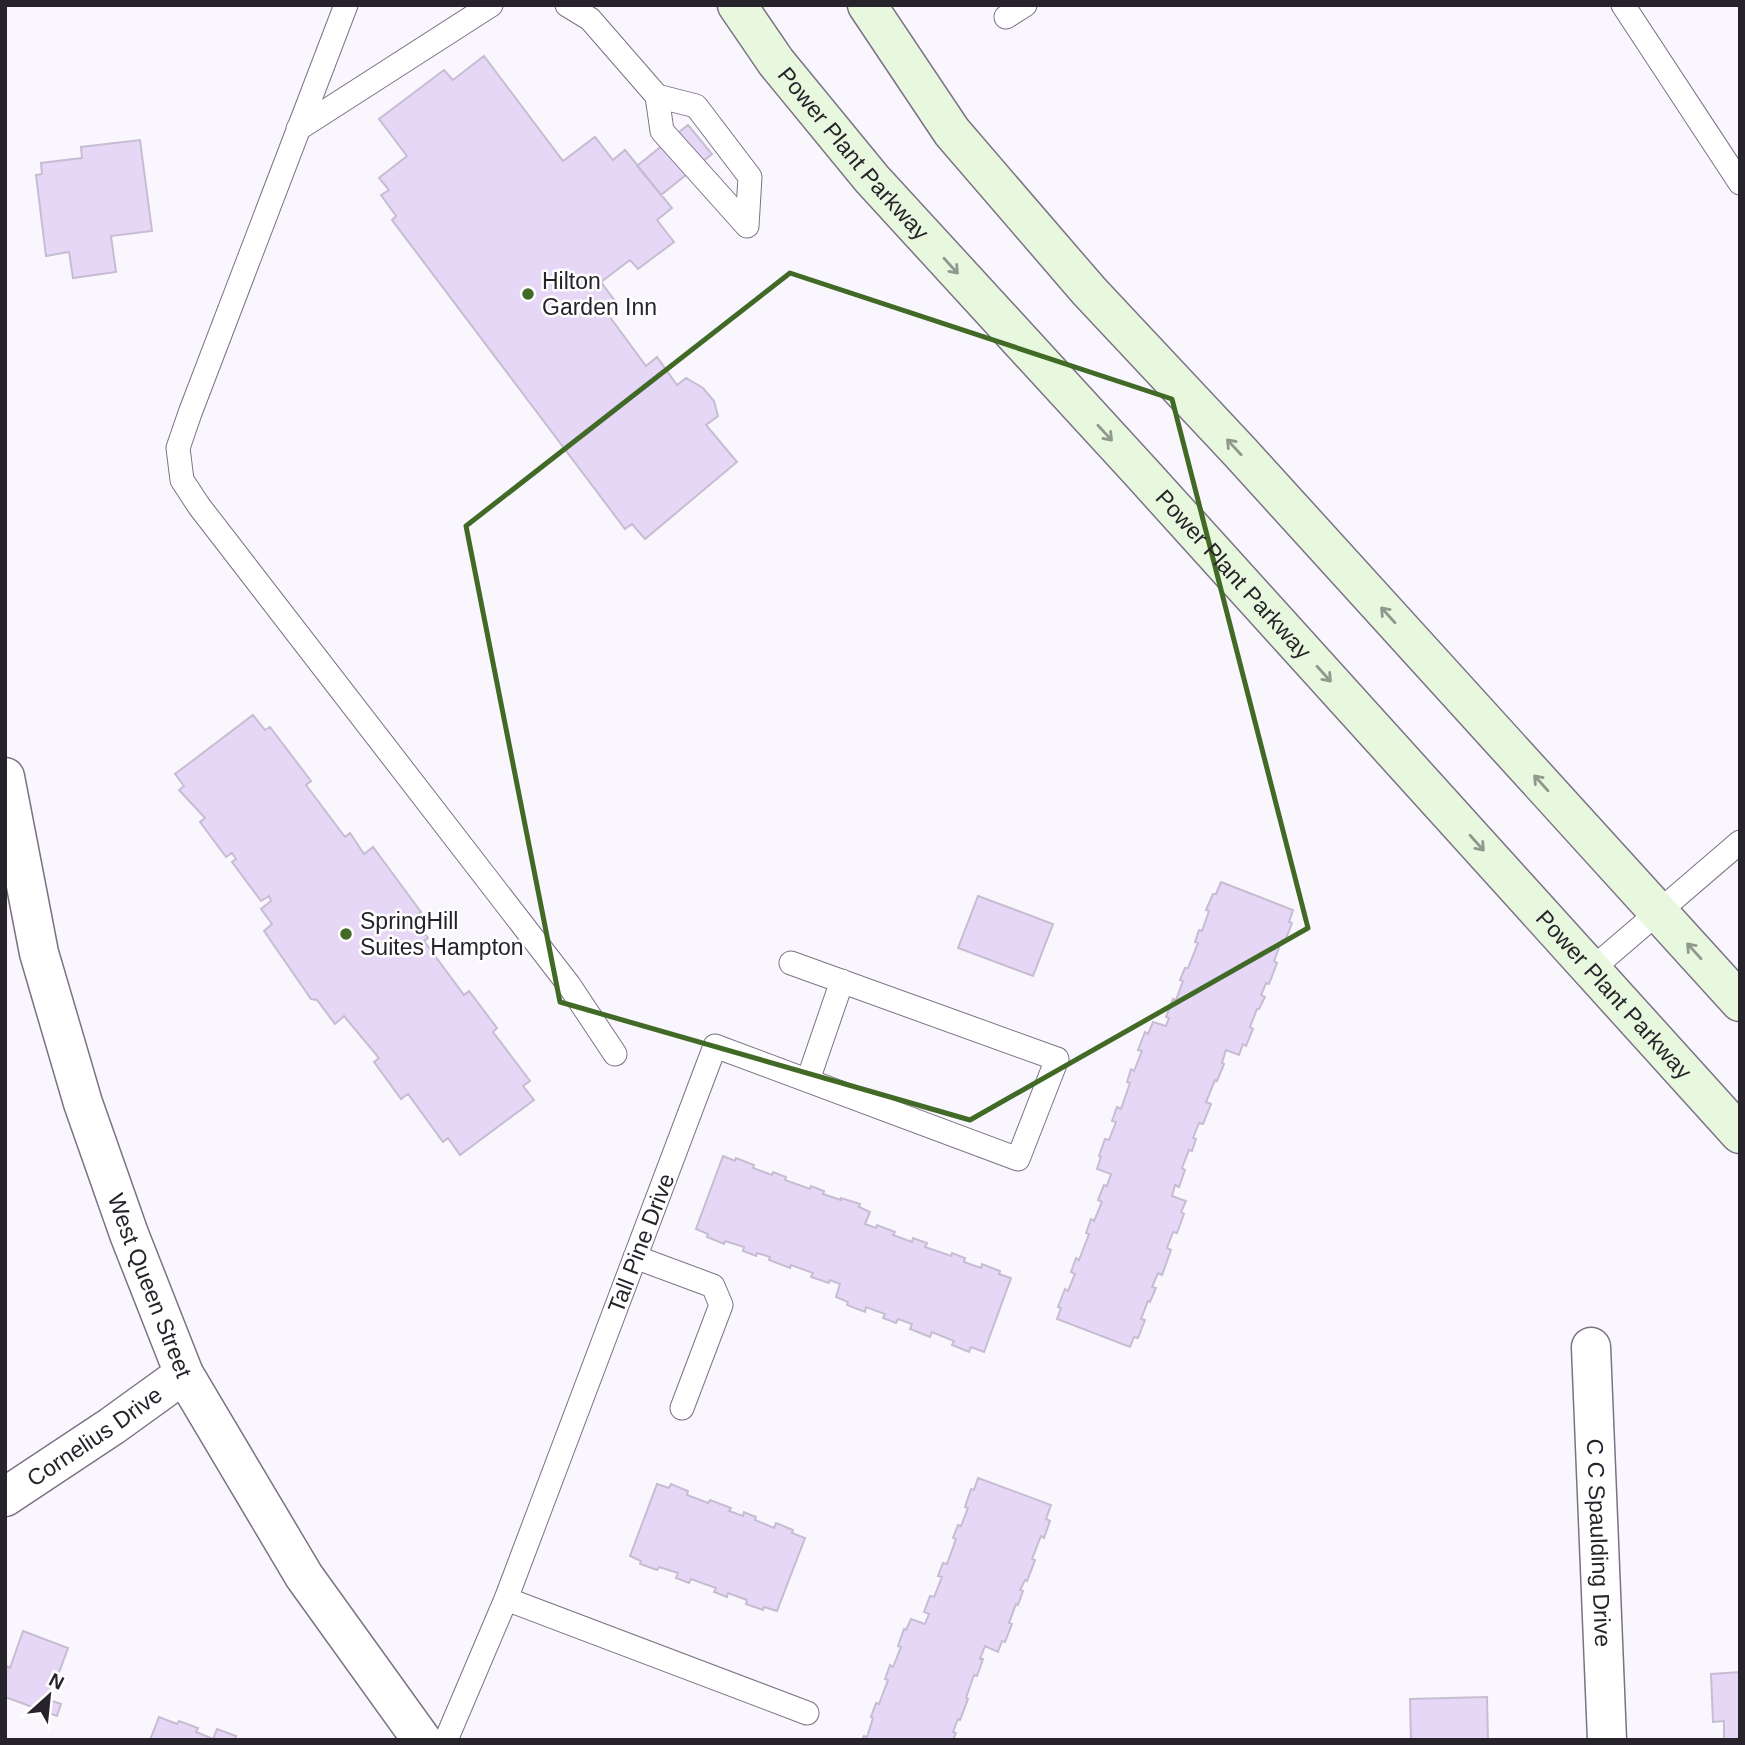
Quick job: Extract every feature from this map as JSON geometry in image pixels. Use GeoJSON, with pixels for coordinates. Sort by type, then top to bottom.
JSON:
{"type":"FeatureCollection","features":[{"type":"Feature","properties":{"kind":"main road","name":"Power Plant Parkway"},"geometry":{"type":"LineString","coordinates":[[737,5],[776,62],[872,178],[1740,1134]]}},
{"type":"Feature","properties":{"kind":"main road"},"geometry":{"type":"LineString","coordinates":[[867,5],[952,132],[1089,291],[1240,452],[1740,1002]]}},
{"type":"Feature","properties":{"kind":"street","name":"West Queen Street"},"geometry":{"type":"LineString","coordinates":[[5,777],[39,954],[75,1078],[129,1234],[184,1374],[304,1576],[422,1740]]}},
{"type":"Feature","properties":{"kind":"street","name":"C C Spaulding Drive"},"geometry":{"type":"LineString","coordinates":[[1591,1347],[1607,1740]]}},
{"type":"Feature","properties":{"kind":"street","name":"Cornelius Drive"},"geometry":{"type":"LineString","coordinates":[[5,1497],[113,1426],[184,1374]]}},
{"type":"Feature","properties":{"kind":"lane"},"geometry":{"type":"LineString","coordinates":[[346,5],[178,448],[182,480],[199,506],[569,985],[615,1054]]}},
{"type":"Feature","properties":{"kind":"lane"},"geometry":{"type":"LineString","coordinates":[[299,129],[491,5]]}},
{"type":"Feature","properties":{"kind":"lane"},"geometry":{"type":"LineString","coordinates":[[567,5],[590,19],[657,96],[662,131],[747,226],[750,177],[696,106],[657,96]]}},
{"type":"Feature","properties":{"kind":"lane"},"geometry":{"type":"LineString","coordinates":[[1623,5],[1740,183]]}},
{"type":"Feature","properties":{"kind":"lane"},"geometry":{"type":"LineString","coordinates":[[1592,969],[1740,842]]}},
{"type":"Feature","properties":{"kind":"lane"},"geometry":{"type":"LineString","coordinates":[[791,963],[842,981],[808,1080]]}},
{"type":"Feature","properties":{"kind":"lane","name":"Tall Pine Drive"},"geometry":{"type":"LineString","coordinates":[[446,1740],[506,1600],[715,1046],[1018,1159],[1057,1059],[842,981]]}},
{"type":"Feature","properties":{"kind":"lane"},"geometry":{"type":"LineString","coordinates":[[635,1257],[713,1286],[721,1305],[682,1408]]}},
{"type":"Feature","properties":{"kind":"lane"},"geometry":{"type":"LineString","coordinates":[[506,1600],[807,1713]]}},
{"type":"Feature","properties":{"kind":"highlighted area"},"geometry":{"type":"Polygon","coordinates":[[[790,273],[1172,399],[1308,928],[970,1120],[560,1002],[466,526],[790,273]]]}},
{"type":"Feature","properties":{"kind":"building","name":"Hilton Garden Inn"},"geometry":{"type":"Polygon","coordinates":[[[484,56],[563,161],[595,137],[613,160],[625,150],[672,208],[657,220],[674,242],[638,269],[630,260],[601,282],[618,305],[607,313],[646,366],[657,357],[677,385],[686,378],[703,388],[714,401],[718,416],[706,425],[737,462],[645,539],[632,524],[625,529],[392,220],[396,216],[381,195],[389,190],[379,178],[407,156],[379,119],[444,70],[453,80],[484,56]]]}},
{"type":"Feature","properties":{"kind":"building"},"geometry":{"type":"Polygon","coordinates":[[[688,125],[712,154],[661,195],[637,166],[688,125]]]}},
{"type":"Feature","properties":{"kind":"building"},"geometry":{"type":"Polygon","coordinates":[[[140,140],[152,231],[111,236],[116,272],[73,278],[69,252],[46,256],[36,175],[42,174],[41,163],[82,158],[81,147],[140,140]]]}},
{"type":"Feature","properties":{"kind":"building","name":"SpringHill Suites Hampton"},"geometry":{"type":"Polygon","coordinates":[[[253,715],[265,730],[270,727],[311,781],[306,785],[345,837],[350,833],[364,854],[373,847],[421,912],[413,918],[428,938],[424,941],[464,995],[469,991],[497,1028],[493,1032],[530,1081],[523,1086],[534,1100],[460,1155],[448,1138],[443,1142],[408,1094],[401,1099],[374,1062],[379,1058],[344,1016],[335,1024],[317,1000],[311,999],[264,931],[272,924],[261,909],[271,901],[269,896],[261,901],[232,862],[236,859],[232,853],[226,857],[200,822],[205,818],[179,790],[184,786],[175,774],[253,715]]]}},
{"type":"Feature","properties":{"kind":"building"},"geometry":{"type":"Polygon","coordinates":[[[1221,882],[1293,910],[1289,922],[1292,923],[1274,961],[1277,963],[1269,984],[1266,983],[1261,995],[1265,997],[1250,1027],[1253,1029],[1246,1046],[1243,1044],[1239,1055],[1226,1050],[1222,1063],[1224,1064],[1206,1102],[1211,1104],[1203,1124],[1199,1123],[1193,1138],[1196,1139],[1192,1151],[1189,1150],[1182,1168],[1185,1170],[1179,1187],[1175,1185],[1172,1196],[1186,1201],[1181,1212],[1184,1214],[1177,1233],[1173,1232],[1167,1248],[1171,1250],[1162,1275],[1158,1273],[1152,1287],[1156,1288],[1141,1319],[1145,1320],[1138,1338],[1134,1337],[1130,1347],[1057,1319],[1061,1308],[1058,1307],[1075,1274],[1071,1272],[1076,1258],[1079,1260],[1089,1234],[1086,1233],[1091,1219],[1094,1221],[1102,1202],[1098,1200],[1111,1174],[1097,1169],[1101,1157],[1099,1156],[1105,1139],[1109,1140],[1116,1122],[1112,1121],[1117,1107],[1121,1109],[1130,1083],[1127,1082],[1131,1069],[1134,1071],[1142,1051],[1138,1050],[1145,1032],[1148,1034],[1153,1022],[1166,1026],[1169,1018],[1166,1017],[1183,981],[1180,980],[1198,943],[1195,942],[1199,930],[1202,931],[1209,911],[1206,910],[1221,882]]]}},
{"type":"Feature","properties":{"kind":"building"},"geometry":{"type":"Polygon","coordinates":[[[978,896],[1053,924],[1033,976],[958,948],[978,896]]]}},
{"type":"Feature","properties":{"kind":"building"},"geometry":{"type":"Polygon","coordinates":[[[723,1156],[735,1161],[736,1158],[772,1175],[773,1172],[786,1177],[785,1180],[810,1189],[811,1186],[824,1191],[823,1194],[860,1204],[859,1207],[870,1212],[865,1224],[876,1228],[877,1225],[912,1242],[913,1238],[927,1243],[925,1247],[951,1256],[952,1253],[965,1258],[964,1262],[981,1268],[982,1264],[1011,1278],[984,1352],[971,1347],[969,1352],[952,1345],[954,1341],[932,1332],[930,1337],[910,1329],[912,1324],[898,1319],[896,1323],[883,1318],[885,1314],[866,1307],[865,1312],[847,1305],[848,1302],[836,1297],[840,1284],[811,1277],[813,1273],[791,1265],[790,1268],[769,1260],[770,1257],[743,1251],[744,1247],[725,1241],[724,1244],[696,1229],[723,1156]]]}},
{"type":"Feature","properties":{"kind":"building"},"geometry":{"type":"Polygon","coordinates":[[[978,1478],[1051,1505],[1046,1519],[1050,1521],[1032,1559],[1035,1560],[1027,1581],[1025,1580],[1020,1590],[1023,1591],[1009,1623],[1012,1624],[1005,1642],[1002,1641],[998,1652],[985,1646],[977,1676],[974,1675],[966,1698],[968,1699],[953,1732],[956,1733],[953,1740],[862,1740],[864,1736],[867,1737],[876,1703],[879,1704],[888,1680],[885,1679],[890,1665],[893,1667],[901,1647],[898,1646],[904,1629],[906,1630],[911,1619],[925,1624],[929,1614],[924,1612],[930,1596],[934,1597],[942,1577],[938,1576],[943,1563],[947,1564],[956,1539],[953,1538],[958,1525],[961,1526],[971,1489],[974,1490],[978,1478]]]}},
{"type":"Feature","properties":{"kind":"building"},"geometry":{"type":"Polygon","coordinates":[[[657,1484],[669,1488],[671,1484],[688,1491],[687,1495],[708,1503],[710,1500],[743,1516],[744,1512],[774,1528],[776,1523],[805,1538],[777,1611],[764,1607],[763,1610],[746,1604],[747,1600],[728,1593],[727,1597],[714,1592],[716,1588],[691,1579],[689,1583],[676,1578],[678,1573],[640,1564],[641,1561],[630,1556],[657,1484]]]}},
{"type":"Feature","properties":{"kind":"building"},"geometry":{"type":"Polygon","coordinates":[[[23,1631],[68,1648],[49,1700],[61,1704],[57,1716],[5,1697],[5,1672],[7,1666],[10,1668],[23,1631]]]}},
{"type":"Feature","properties":{"kind":"building"},"geometry":{"type":"Polygon","coordinates":[[[1740,1672],[1740,1740],[1724,1740],[1724,1721],[1713,1722],[1711,1674],[1740,1672]]]}},
{"type":"Feature","properties":{"kind":"building"},"geometry":{"type":"Polygon","coordinates":[[[1487,1697],[1488,1740],[1411,1740],[1410,1699],[1487,1697]]]}},
{"type":"Feature","properties":{"kind":"building"},"geometry":{"type":"Polygon","coordinates":[[[159,1717],[198,1728],[196,1732],[213,1739],[217,1729],[236,1736],[235,1740],[150,1740],[159,1717]]]}},
{"type":"Feature","properties":{"kind":"place","name":"Hilton Garden Inn"},"geometry":{"type":"Point","coordinates":[528,294]}},
{"type":"Feature","properties":{"kind":"place","name":"SpringHill Suites Hampton"},"geometry":{"type":"Point","coordinates":[346,934]}}]}
